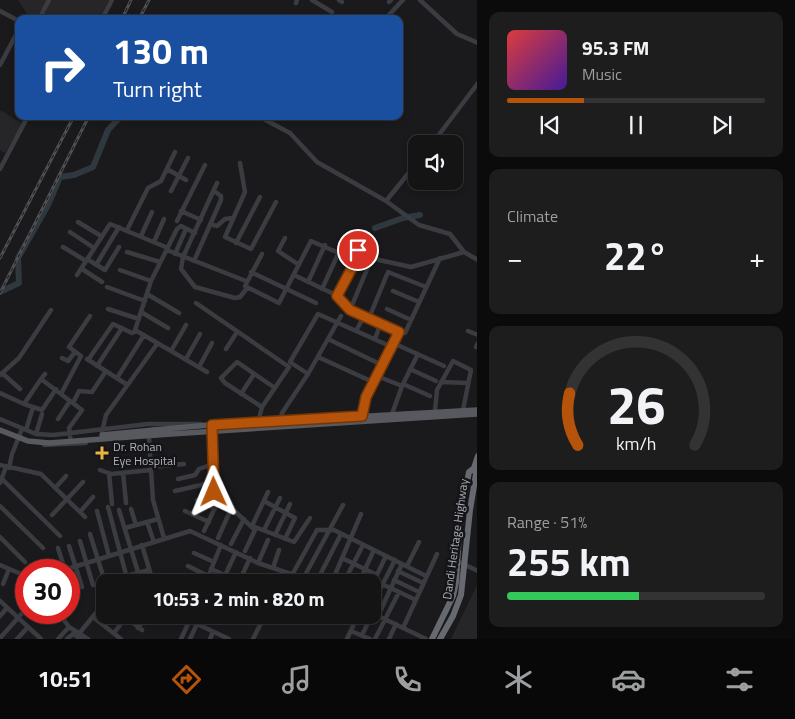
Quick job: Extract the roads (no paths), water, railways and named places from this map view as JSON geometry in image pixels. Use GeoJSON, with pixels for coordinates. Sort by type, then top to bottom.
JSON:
{"type":"FeatureCollection","features":[{"type":"Feature","properties":{"kind":"highway","name":"Dandi Heritage Highway"},"geometry":{"type":"LineString","coordinates":[[440,639],[460,600],[462,563],[476,474],[474,468],[477,459]]}},
{"type":"Feature","properties":{"kind":"highway","name":"Dandi Heritage Highway"},"geometry":{"type":"LineString","coordinates":[[432,639],[453,596],[462,563]]}},
{"type":"Feature","properties":{"kind":"main road"},"geometry":{"type":"LineString","coordinates":[[0,429],[28,441],[49,443],[189,429],[325,421],[435,411],[477,410]]}},
{"type":"Feature","properties":{"kind":"main road"},"geometry":{"type":"LineString","coordinates":[[361,418],[477,414]]}},
{"type":"Feature","properties":{"kind":"main road"},"geometry":{"type":"LineString","coordinates":[[211,428],[258,422],[272,424],[280,421],[325,421]]}},
{"type":"Feature","properties":{"kind":"street"},"geometry":{"type":"LineString","coordinates":[[42,15],[50,0]]}},
{"type":"Feature","properties":{"kind":"street"},"geometry":{"type":"LineString","coordinates":[[104,15],[112,0]]}},
{"type":"Feature","properties":{"kind":"street"},"geometry":{"type":"LineString","coordinates":[[312,0],[332,12]]}},
{"type":"Feature","properties":{"kind":"street"},"geometry":{"type":"LineString","coordinates":[[389,15],[403,0]]}},
{"type":"Feature","properties":{"kind":"street"},"geometry":{"type":"LineString","coordinates":[[420,0],[457,34],[477,43]]}},
{"type":"Feature","properties":{"kind":"street"},"geometry":{"type":"LineString","coordinates":[[0,11],[15,19]]}},
{"type":"Feature","properties":{"kind":"street"},"geometry":{"type":"LineString","coordinates":[[0,64],[1,58],[15,35]]}},
{"type":"Feature","properties":{"kind":"street"},"geometry":{"type":"LineString","coordinates":[[439,135],[477,84]]}},
{"type":"Feature","properties":{"kind":"street"},"geometry":{"type":"LineString","coordinates":[[0,170],[26,120]]}},
{"type":"Feature","properties":{"kind":"street"},"geometry":{"type":"LineString","coordinates":[[266,120],[290,133],[317,162],[386,201],[419,225],[450,234],[464,252],[477,259]]}},
{"type":"Feature","properties":{"kind":"street"},"geometry":{"type":"LineString","coordinates":[[127,230],[148,188],[159,182],[175,152]]}},
{"type":"Feature","properties":{"kind":"street"},"geometry":{"type":"LineString","coordinates":[[171,191],[188,158]]}},
{"type":"Feature","properties":{"kind":"street"},"geometry":{"type":"LineString","coordinates":[[240,163],[244,192],[225,236],[249,249],[252,248],[276,202]]}},
{"type":"Feature","properties":{"kind":"street"},"geometry":{"type":"LineString","coordinates":[[177,222],[205,165]]}},
{"type":"Feature","properties":{"kind":"street"},"geometry":{"type":"LineString","coordinates":[[167,169],[186,180]]}},
{"type":"Feature","properties":{"kind":"street"},"geometry":{"type":"LineString","coordinates":[[386,201],[408,174]]}},
{"type":"Feature","properties":{"kind":"street"},"geometry":{"type":"LineString","coordinates":[[217,183],[183,257],[182,272],[195,287],[234,298],[240,297],[247,288]]}},
{"type":"Feature","properties":{"kind":"street"},"geometry":{"type":"LineString","coordinates":[[194,261],[222,198],[214,191]]}},
{"type":"Feature","properties":{"kind":"street"},"geometry":{"type":"LineString","coordinates":[[236,243],[260,197]]}},
{"type":"Feature","properties":{"kind":"street"},"geometry":{"type":"LineString","coordinates":[[181,211],[210,226],[217,226],[225,219],[232,218]]}},
{"type":"Feature","properties":{"kind":"street"},"geometry":{"type":"LineString","coordinates":[[141,236],[152,212]]}},
{"type":"Feature","properties":{"kind":"street"},"geometry":{"type":"LineString","coordinates":[[154,242],[164,219]]}},
{"type":"Feature","properties":{"kind":"street"},"geometry":{"type":"LineString","coordinates":[[78,222],[101,236]]}},
{"type":"Feature","properties":{"kind":"street"},"geometry":{"type":"LineString","coordinates":[[78,276],[108,224],[141,236],[175,254],[201,262],[246,281]]}},
{"type":"Feature","properties":{"kind":"street"},"geometry":{"type":"LineString","coordinates":[[96,265],[119,227]]}},
{"type":"Feature","properties":{"kind":"street"},"geometry":{"type":"LineString","coordinates":[[137,331],[135,330],[150,281],[178,227],[195,233]]}},
{"type":"Feature","properties":{"kind":"street"},"geometry":{"type":"LineString","coordinates":[[175,254],[186,229]]}},
{"type":"Feature","properties":{"kind":"street"},"geometry":{"type":"LineString","coordinates":[[70,232],[94,248]]}},
{"type":"Feature","properties":{"kind":"street"},"geometry":{"type":"LineString","coordinates":[[285,238],[278,251],[299,265]]}},
{"type":"Feature","properties":{"kind":"street"},"geometry":{"type":"LineString","coordinates":[[262,254],[245,286],[279,303],[311,241],[325,245],[346,256],[358,250],[379,260],[411,266],[464,252]]}},
{"type":"Feature","properties":{"kind":"street"},"geometry":{"type":"LineString","coordinates":[[308,282],[325,245]]}},
{"type":"Feature","properties":{"kind":"street"},"geometry":{"type":"LineString","coordinates":[[63,247],[106,269],[119,248]]}},
{"type":"Feature","properties":{"kind":"street"},"geometry":{"type":"LineString","coordinates":[[127,252],[160,262]]}},
{"type":"Feature","properties":{"kind":"street"},"geometry":{"type":"LineString","coordinates":[[322,288],[339,252]]}},
{"type":"Feature","properties":{"kind":"street"},"geometry":{"type":"LineString","coordinates":[[337,296],[354,264],[352,253]]}},
{"type":"Feature","properties":{"kind":"street"},"geometry":{"type":"LineString","coordinates":[[294,275],[337,296],[350,310],[405,333],[440,258]]}},
{"type":"Feature","properties":{"kind":"street"},"geometry":{"type":"LineString","coordinates":[[350,310],[368,268]]}},
{"type":"Feature","properties":{"kind":"street"},"geometry":{"type":"LineString","coordinates":[[82,269],[102,282]]}},
{"type":"Feature","properties":{"kind":"street"},"geometry":{"type":"LineString","coordinates":[[120,270],[150,281]]}},
{"type":"Feature","properties":{"kind":"street"},"geometry":{"type":"LineString","coordinates":[[251,272],[316,303]]}},
{"type":"Feature","properties":{"kind":"street"},"geometry":{"type":"LineString","coordinates":[[369,318],[388,272],[426,287]]}},
{"type":"Feature","properties":{"kind":"street"},"geometry":{"type":"LineString","coordinates":[[107,287],[144,301]]}},
{"type":"Feature","properties":{"kind":"street"},"geometry":{"type":"LineString","coordinates":[[393,291],[419,302]]}},
{"type":"Feature","properties":{"kind":"street"},"geometry":{"type":"LineString","coordinates":[[147,294],[179,313]]}},
{"type":"Feature","properties":{"kind":"street"},"geometry":{"type":"LineString","coordinates":[[196,303],[237,332],[308,374]]}},
{"type":"Feature","properties":{"kind":"street"},"geometry":{"type":"LineString","coordinates":[[108,309],[138,319]]}},
{"type":"Feature","properties":{"kind":"street"},"geometry":{"type":"LineString","coordinates":[[387,309],[411,320]]}},
{"type":"Feature","properties":{"kind":"street"},"geometry":{"type":"LineString","coordinates":[[20,389],[1,374],[19,358],[51,310]]}},
{"type":"Feature","properties":{"kind":"street"},"geometry":{"type":"LineString","coordinates":[[141,312],[168,328]]}},
{"type":"Feature","properties":{"kind":"street"},"geometry":{"type":"LineString","coordinates":[[258,422],[258,416],[262,407],[290,365],[318,314],[444,366]]}},
{"type":"Feature","properties":{"kind":"street"},"geometry":{"type":"LineString","coordinates":[[90,316],[68,347],[126,384]]}},
{"type":"Feature","properties":{"kind":"street"},"geometry":{"type":"LineString","coordinates":[[280,421],[282,413],[308,374],[341,316]]}},
{"type":"Feature","properties":{"kind":"street"},"geometry":{"type":"LineString","coordinates":[[356,331],[362,320]]}},
{"type":"Feature","properties":{"kind":"street"},"geometry":{"type":"LineString","coordinates":[[88,360],[113,324],[132,333],[137,331],[207,372]]}},
{"type":"Feature","properties":{"kind":"street"},"geometry":{"type":"LineString","coordinates":[[171,351],[186,325]]}},
{"type":"Feature","properties":{"kind":"street"},"geometry":{"type":"LineString","coordinates":[[97,366],[122,328]]}},
{"type":"Feature","properties":{"kind":"street"},"geometry":{"type":"LineString","coordinates":[[375,339],[379,328]]}},
{"type":"Feature","properties":{"kind":"street"},"geometry":{"type":"LineString","coordinates":[[468,331],[477,335]]}},
{"type":"Feature","properties":{"kind":"street"},"geometry":{"type":"LineString","coordinates":[[226,348],[237,332]]}},
{"type":"Feature","properties":{"kind":"street"},"geometry":{"type":"LineString","coordinates":[[361,418],[366,397],[399,332]]}},
{"type":"Feature","properties":{"kind":"street"},"geometry":{"type":"LineString","coordinates":[[186,360],[200,334]]}},
{"type":"Feature","properties":{"kind":"street"},"geometry":{"type":"LineString","coordinates":[[117,378],[144,335]]}},
{"type":"Feature","properties":{"kind":"street"},"geometry":{"type":"LineString","coordinates":[[328,339],[382,365]]}},
{"type":"Feature","properties":{"kind":"street"},"geometry":{"type":"LineString","coordinates":[[199,367],[212,343]]}},
{"type":"Feature","properties":{"kind":"street"},"geometry":{"type":"LineString","coordinates":[[103,441],[101,429],[106,415],[126,384],[157,344]]}},
{"type":"Feature","properties":{"kind":"street"},"geometry":{"type":"LineString","coordinates":[[62,358],[68,361],[75,352]]}},
{"type":"Feature","properties":{"kind":"street"},"geometry":{"type":"LineString","coordinates":[[392,414],[402,385],[418,354]]}},
{"type":"Feature","properties":{"kind":"street"},"geometry":{"type":"LineString","coordinates":[[61,394],[82,356]]}},
{"type":"Feature","properties":{"kind":"street"},"geometry":{"type":"LineString","coordinates":[[318,357],[374,382]]}},
{"type":"Feature","properties":{"kind":"street"},"geometry":{"type":"LineString","coordinates":[[435,411],[436,395],[453,361],[471,370],[463,410]]}},
{"type":"Feature","properties":{"kind":"street"},"geometry":{"type":"LineString","coordinates":[[262,407],[225,383],[221,378],[224,373],[237,362],[275,388]]}},
{"type":"Feature","properties":{"kind":"street"},"geometry":{"type":"LineString","coordinates":[[410,369],[436,381]]}},
{"type":"Feature","properties":{"kind":"street"},"geometry":{"type":"LineString","coordinates":[[58,419],[79,391],[92,392],[106,371]]}},
{"type":"Feature","properties":{"kind":"street"},"geometry":{"type":"LineString","coordinates":[[24,404],[45,374]]}},
{"type":"Feature","properties":{"kind":"street"},"geometry":{"type":"LineString","coordinates":[[241,394],[254,374]]}},
{"type":"Feature","properties":{"kind":"street"},"geometry":{"type":"LineString","coordinates":[[376,376],[430,396]]}},
{"type":"Feature","properties":{"kind":"street"},"geometry":{"type":"LineString","coordinates":[[42,379],[82,410],[69,428],[71,445]]}},
{"type":"Feature","properties":{"kind":"street"},"geometry":{"type":"LineString","coordinates":[[441,382],[468,383]]}},
{"type":"Feature","properties":{"kind":"street"},"geometry":{"type":"LineString","coordinates":[[0,393],[42,410],[56,389]]}},
{"type":"Feature","properties":{"kind":"street"},"geometry":{"type":"LineString","coordinates":[[33,407],[24,430],[17,440],[1,481],[60,536]]}},
{"type":"Feature","properties":{"kind":"street"},"geometry":{"type":"LineString","coordinates":[[36,434],[42,414]]}},
{"type":"Feature","properties":{"kind":"street"},"geometry":{"type":"LineString","coordinates":[[0,419],[36,434],[70,434],[175,422],[211,428]]}},
{"type":"Feature","properties":{"kind":"street"},"geometry":{"type":"LineString","coordinates":[[0,429],[17,440],[51,446],[200,434],[211,428]]}},
{"type":"Feature","properties":{"kind":"street"},"geometry":{"type":"LineString","coordinates":[[211,428],[214,492],[255,530],[245,551]]}},
{"type":"Feature","properties":{"kind":"street"},"geometry":{"type":"LineString","coordinates":[[149,438],[153,500],[164,538]]}},
{"type":"Feature","properties":{"kind":"street"},"geometry":{"type":"LineString","coordinates":[[100,470],[110,473],[184,464]]}},
{"type":"Feature","properties":{"kind":"street"},"geometry":{"type":"LineString","coordinates":[[178,479],[195,475],[199,469],[213,464]]}},
{"type":"Feature","properties":{"kind":"street"},"geometry":{"type":"LineString","coordinates":[[0,465],[41,474],[85,518]]}},
{"type":"Feature","properties":{"kind":"street"},"geometry":{"type":"LineString","coordinates":[[123,472],[126,503]]}},
{"type":"Feature","properties":{"kind":"street"},"geometry":{"type":"LineString","coordinates":[[110,473],[110,505],[114,532],[125,574]]}},
{"type":"Feature","properties":{"kind":"street"},"geometry":{"type":"LineString","coordinates":[[55,488],[66,476]]}},
{"type":"Feature","properties":{"kind":"street"},"geometry":{"type":"LineString","coordinates":[[52,515],[83,482]]}},
{"type":"Feature","properties":{"kind":"street"},"geometry":{"type":"LineString","coordinates":[[175,491],[214,482]]}},
{"type":"Feature","properties":{"kind":"street"},"geometry":{"type":"LineString","coordinates":[[251,525],[268,492]]}},
{"type":"Feature","properties":{"kind":"street"},"geometry":{"type":"LineString","coordinates":[[80,512],[93,497]]}},
{"type":"Feature","properties":{"kind":"street"},"geometry":{"type":"LineString","coordinates":[[204,531],[220,497]]}},
{"type":"Feature","properties":{"kind":"street"},"geometry":{"type":"LineString","coordinates":[[264,530],[280,498]]}},
{"type":"Feature","properties":{"kind":"street"},"geometry":{"type":"LineString","coordinates":[[197,500],[215,509]]}},
{"type":"Feature","properties":{"kind":"street"},"geometry":{"type":"LineString","coordinates":[[264,501],[295,518],[284,539]]}},
{"type":"Feature","properties":{"kind":"street"},"geometry":{"type":"LineString","coordinates":[[275,535],[290,504]]}},
{"type":"Feature","properties":{"kind":"street"},"geometry":{"type":"LineString","coordinates":[[305,574],[343,505]]}},
{"type":"Feature","properties":{"kind":"street"},"geometry":{"type":"LineString","coordinates":[[0,506],[43,548]]}},
{"type":"Feature","properties":{"kind":"street"},"geometry":{"type":"LineString","coordinates":[[218,538],[232,508]]}},
{"type":"Feature","properties":{"kind":"street"},"geometry":{"type":"LineString","coordinates":[[131,509],[136,525]]}},
{"type":"Feature","properties":{"kind":"street"},"geometry":{"type":"LineString","coordinates":[[119,510],[138,573]]}},
{"type":"Feature","properties":{"kind":"street"},"geometry":{"type":"LineString","coordinates":[[97,511],[109,556]]}},
{"type":"Feature","properties":{"kind":"street"},"geometry":{"type":"LineString","coordinates":[[185,511],[209,522]]}},
{"type":"Feature","properties":{"kind":"street"},"geometry":{"type":"LineString","coordinates":[[335,574],[361,514]]}},
{"type":"Feature","properties":{"kind":"street"},"geometry":{"type":"LineString","coordinates":[[297,541],[310,518]]}},
{"type":"Feature","properties":{"kind":"street"},"geometry":{"type":"LineString","coordinates":[[125,528],[158,519]]}},
{"type":"Feature","properties":{"kind":"street"},"geometry":{"type":"LineString","coordinates":[[231,544],[244,519]]}},
{"type":"Feature","properties":{"kind":"street"},"geometry":{"type":"LineString","coordinates":[[147,522],[154,542]]}},
{"type":"Feature","properties":{"kind":"street"},"geometry":{"type":"LineString","coordinates":[[251,525],[292,542],[297,541],[308,546]]}},
{"type":"Feature","properties":{"kind":"street"},"geometry":{"type":"LineString","coordinates":[[80,565],[190,531],[258,563],[292,574],[318,529],[330,530],[341,534],[426,576]]}},
{"type":"Feature","properties":{"kind":"street"},"geometry":{"type":"LineString","coordinates":[[304,530],[315,534]]}},
{"type":"Feature","properties":{"kind":"street"},"geometry":{"type":"LineString","coordinates":[[103,535],[114,532]]}},
{"type":"Feature","properties":{"kind":"street"},"geometry":{"type":"LineString","coordinates":[[90,534],[103,574]]}},
{"type":"Feature","properties":{"kind":"street"},"geometry":{"type":"LineString","coordinates":[[321,574],[341,534]]}},
{"type":"Feature","properties":{"kind":"street"},"geometry":{"type":"LineString","coordinates":[[0,537],[22,559]]}},
{"type":"Feature","properties":{"kind":"street"},"geometry":{"type":"LineString","coordinates":[[258,563],[268,540]]}},
{"type":"Feature","properties":{"kind":"street"},"geometry":{"type":"LineString","coordinates":[[80,541],[93,585]]}},
{"type":"Feature","properties":{"kind":"street"},"geometry":{"type":"LineString","coordinates":[[407,566],[419,542]]}},
{"type":"Feature","properties":{"kind":"street"},"geometry":{"type":"LineString","coordinates":[[142,545],[150,574]]}},
{"type":"Feature","properties":{"kind":"street"},"geometry":{"type":"LineString","coordinates":[[209,574],[221,545]]}},
{"type":"Feature","properties":{"kind":"street"},"geometry":{"type":"LineString","coordinates":[[349,574],[363,545]]}},
{"type":"Feature","properties":{"kind":"street"},"geometry":{"type":"LineString","coordinates":[[69,546],[74,559]]}},
{"type":"Feature","properties":{"kind":"street"},"geometry":{"type":"LineString","coordinates":[[58,548],[62,559]]}},
{"type":"Feature","properties":{"kind":"street"},"geometry":{"type":"LineString","coordinates":[[273,568],[279,550]]}},
{"type":"Feature","properties":{"kind":"street"},"geometry":{"type":"LineString","coordinates":[[363,574],[374,550]]}},
{"type":"Feature","properties":{"kind":"street"},"geometry":{"type":"LineString","coordinates":[[227,574],[236,552]]}},
{"type":"Feature","properties":{"kind":"street"},"geometry":{"type":"LineString","coordinates":[[194,553],[214,562]]}},
{"type":"Feature","properties":{"kind":"street"},"geometry":{"type":"LineString","coordinates":[[403,628],[436,554]]}},
{"type":"Feature","properties":{"kind":"street"},"geometry":{"type":"LineString","coordinates":[[377,574],[386,556]]}},
{"type":"Feature","properties":{"kind":"street"},"geometry":{"type":"LineString","coordinates":[[243,574],[250,558]]}},
{"type":"Feature","properties":{"kind":"street"},"geometry":{"type":"LineString","coordinates":[[342,558],[375,574]]}},
{"type":"Feature","properties":{"kind":"street"},"geometry":{"type":"LineString","coordinates":[[395,560],[382,584],[416,600]]}},
{"type":"Feature","properties":{"kind":"street"},"geometry":{"type":"LineString","coordinates":[[462,563],[477,570]]}},
{"type":"Feature","properties":{"kind":"street"},"geometry":{"type":"LineString","coordinates":[[381,610],[402,564]]}},
{"type":"Feature","properties":{"kind":"street"},"geometry":{"type":"LineString","coordinates":[[0,565],[15,571]]}},
{"type":"Feature","properties":{"kind":"street"},"geometry":{"type":"LineString","coordinates":[[188,566],[204,574]]}},
{"type":"Feature","properties":{"kind":"street"},"geometry":{"type":"LineString","coordinates":[[3,584],[9,569]]}},
{"type":"Feature","properties":{"kind":"street"},"geometry":{"type":"LineString","coordinates":[[211,569],[222,574]]}},
{"type":"Feature","properties":{"kind":"street"},"geometry":{"type":"LineString","coordinates":[[134,574],[149,570]]}},
{"type":"Feature","properties":{"kind":"street"},"geometry":{"type":"LineString","coordinates":[[398,571],[423,583]]}},
{"type":"Feature","properties":{"kind":"street"},"geometry":{"type":"LineString","coordinates":[[80,580],[82,587]]}},
{"type":"Feature","properties":{"kind":"street"},"geometry":{"type":"LineString","coordinates":[[394,580],[419,592]]}},
{"type":"Feature","properties":{"kind":"street"},"geometry":{"type":"LineString","coordinates":[[351,631],[371,639],[385,619],[399,592]]}},
{"type":"Feature","properties":{"kind":"street"},"geometry":{"type":"LineString","coordinates":[[0,601],[15,615]]}},
{"type":"Feature","properties":{"kind":"street"},"geometry":{"type":"LineString","coordinates":[[0,616],[7,608]]}},
{"type":"Feature","properties":{"kind":"street"},"geometry":{"type":"LineString","coordinates":[[79,636],[96,613]]}},
{"type":"Feature","properties":{"kind":"street"},"geometry":{"type":"LineString","coordinates":[[93,617],[120,639]]}},
{"type":"Feature","properties":{"kind":"street"},"geometry":{"type":"LineString","coordinates":[[381,617],[426,639]]}},
{"type":"Feature","properties":{"kind":"street"},"geometry":{"type":"LineString","coordinates":[[0,638],[15,621]]}},
{"type":"Feature","properties":{"kind":"street"},"geometry":{"type":"LineString","coordinates":[[26,624],[38,638]]}},
{"type":"Feature","properties":{"kind":"street"},"geometry":{"type":"LineString","coordinates":[[67,624],[79,636]]}},
{"type":"Feature","properties":{"kind":"street"},"geometry":{"type":"LineString","coordinates":[[114,633],[121,624]]}},
{"type":"Feature","properties":{"kind":"street"},"geometry":{"type":"LineString","coordinates":[[134,624],[140,629],[143,624]]}},
{"type":"Feature","properties":{"kind":"street"},"geometry":{"type":"LineString","coordinates":[[181,639],[188,624]]}},
{"type":"Feature","properties":{"kind":"street"},"geometry":{"type":"LineString","coordinates":[[190,639],[197,624],[229,639]]}},
{"type":"Feature","properties":{"kind":"street"},"geometry":{"type":"LineString","coordinates":[[253,639],[260,624]]}},
{"type":"Feature","properties":{"kind":"street"},"geometry":{"type":"LineString","coordinates":[[347,639],[354,624]]}},
{"type":"Feature","properties":{"kind":"street"},"geometry":{"type":"LineString","coordinates":[[362,635],[367,624]]}},
{"type":"Feature","properties":{"kind":"street"},"geometry":{"type":"LineString","coordinates":[[389,639],[396,624]]}},
{"type":"Feature","properties":{"kind":"street"},"geometry":{"type":"LineString","coordinates":[[17,639],[28,626]]}},
{"type":"Feature","properties":{"kind":"street"},"geometry":{"type":"LineString","coordinates":[[58,639],[69,627]]}},
{"type":"Feature","properties":{"kind":"street"},"geometry":{"type":"LineString","coordinates":[[210,639],[213,632]]}},
{"type":"Feature","properties":{"kind":"street"},"geometry":{"type":"LineString","coordinates":[[67,639],[73,634],[88,639]]}},
{"type":"Feature","properties":{"kind":"waterway"},"geometry":{"type":"LineString","coordinates":[[0,292],[19,283],[18,258],[48,205],[60,177],[74,175],[93,167],[108,130],[117,120]]}},
{"type":"Feature","properties":{"kind":"waterway"},"geometry":{"type":"LineString","coordinates":[[375,228],[403,218],[420,215]]}},
{"type":"Feature","properties":{"kind":"railway"},"geometry":{"type":"LineString","coordinates":[[124,15],[131,0]]}},
{"type":"Feature","properties":{"kind":"railway"},"geometry":{"type":"LineString","coordinates":[[141,15],[149,0]]}},
{"type":"Feature","properties":{"kind":"railway"},"geometry":{"type":"LineString","coordinates":[[0,258],[72,120]]}},
{"type":"Feature","properties":{"kind":"railway"},"geometry":{"type":"LineString","coordinates":[[0,293],[87,120]]}},
{"type":"Feature","properties":{"kind":"place","name":"Dr. Rohan Eye Hospital"},"geometry":{"type":"Point","coordinates":[102,453]}}]}
